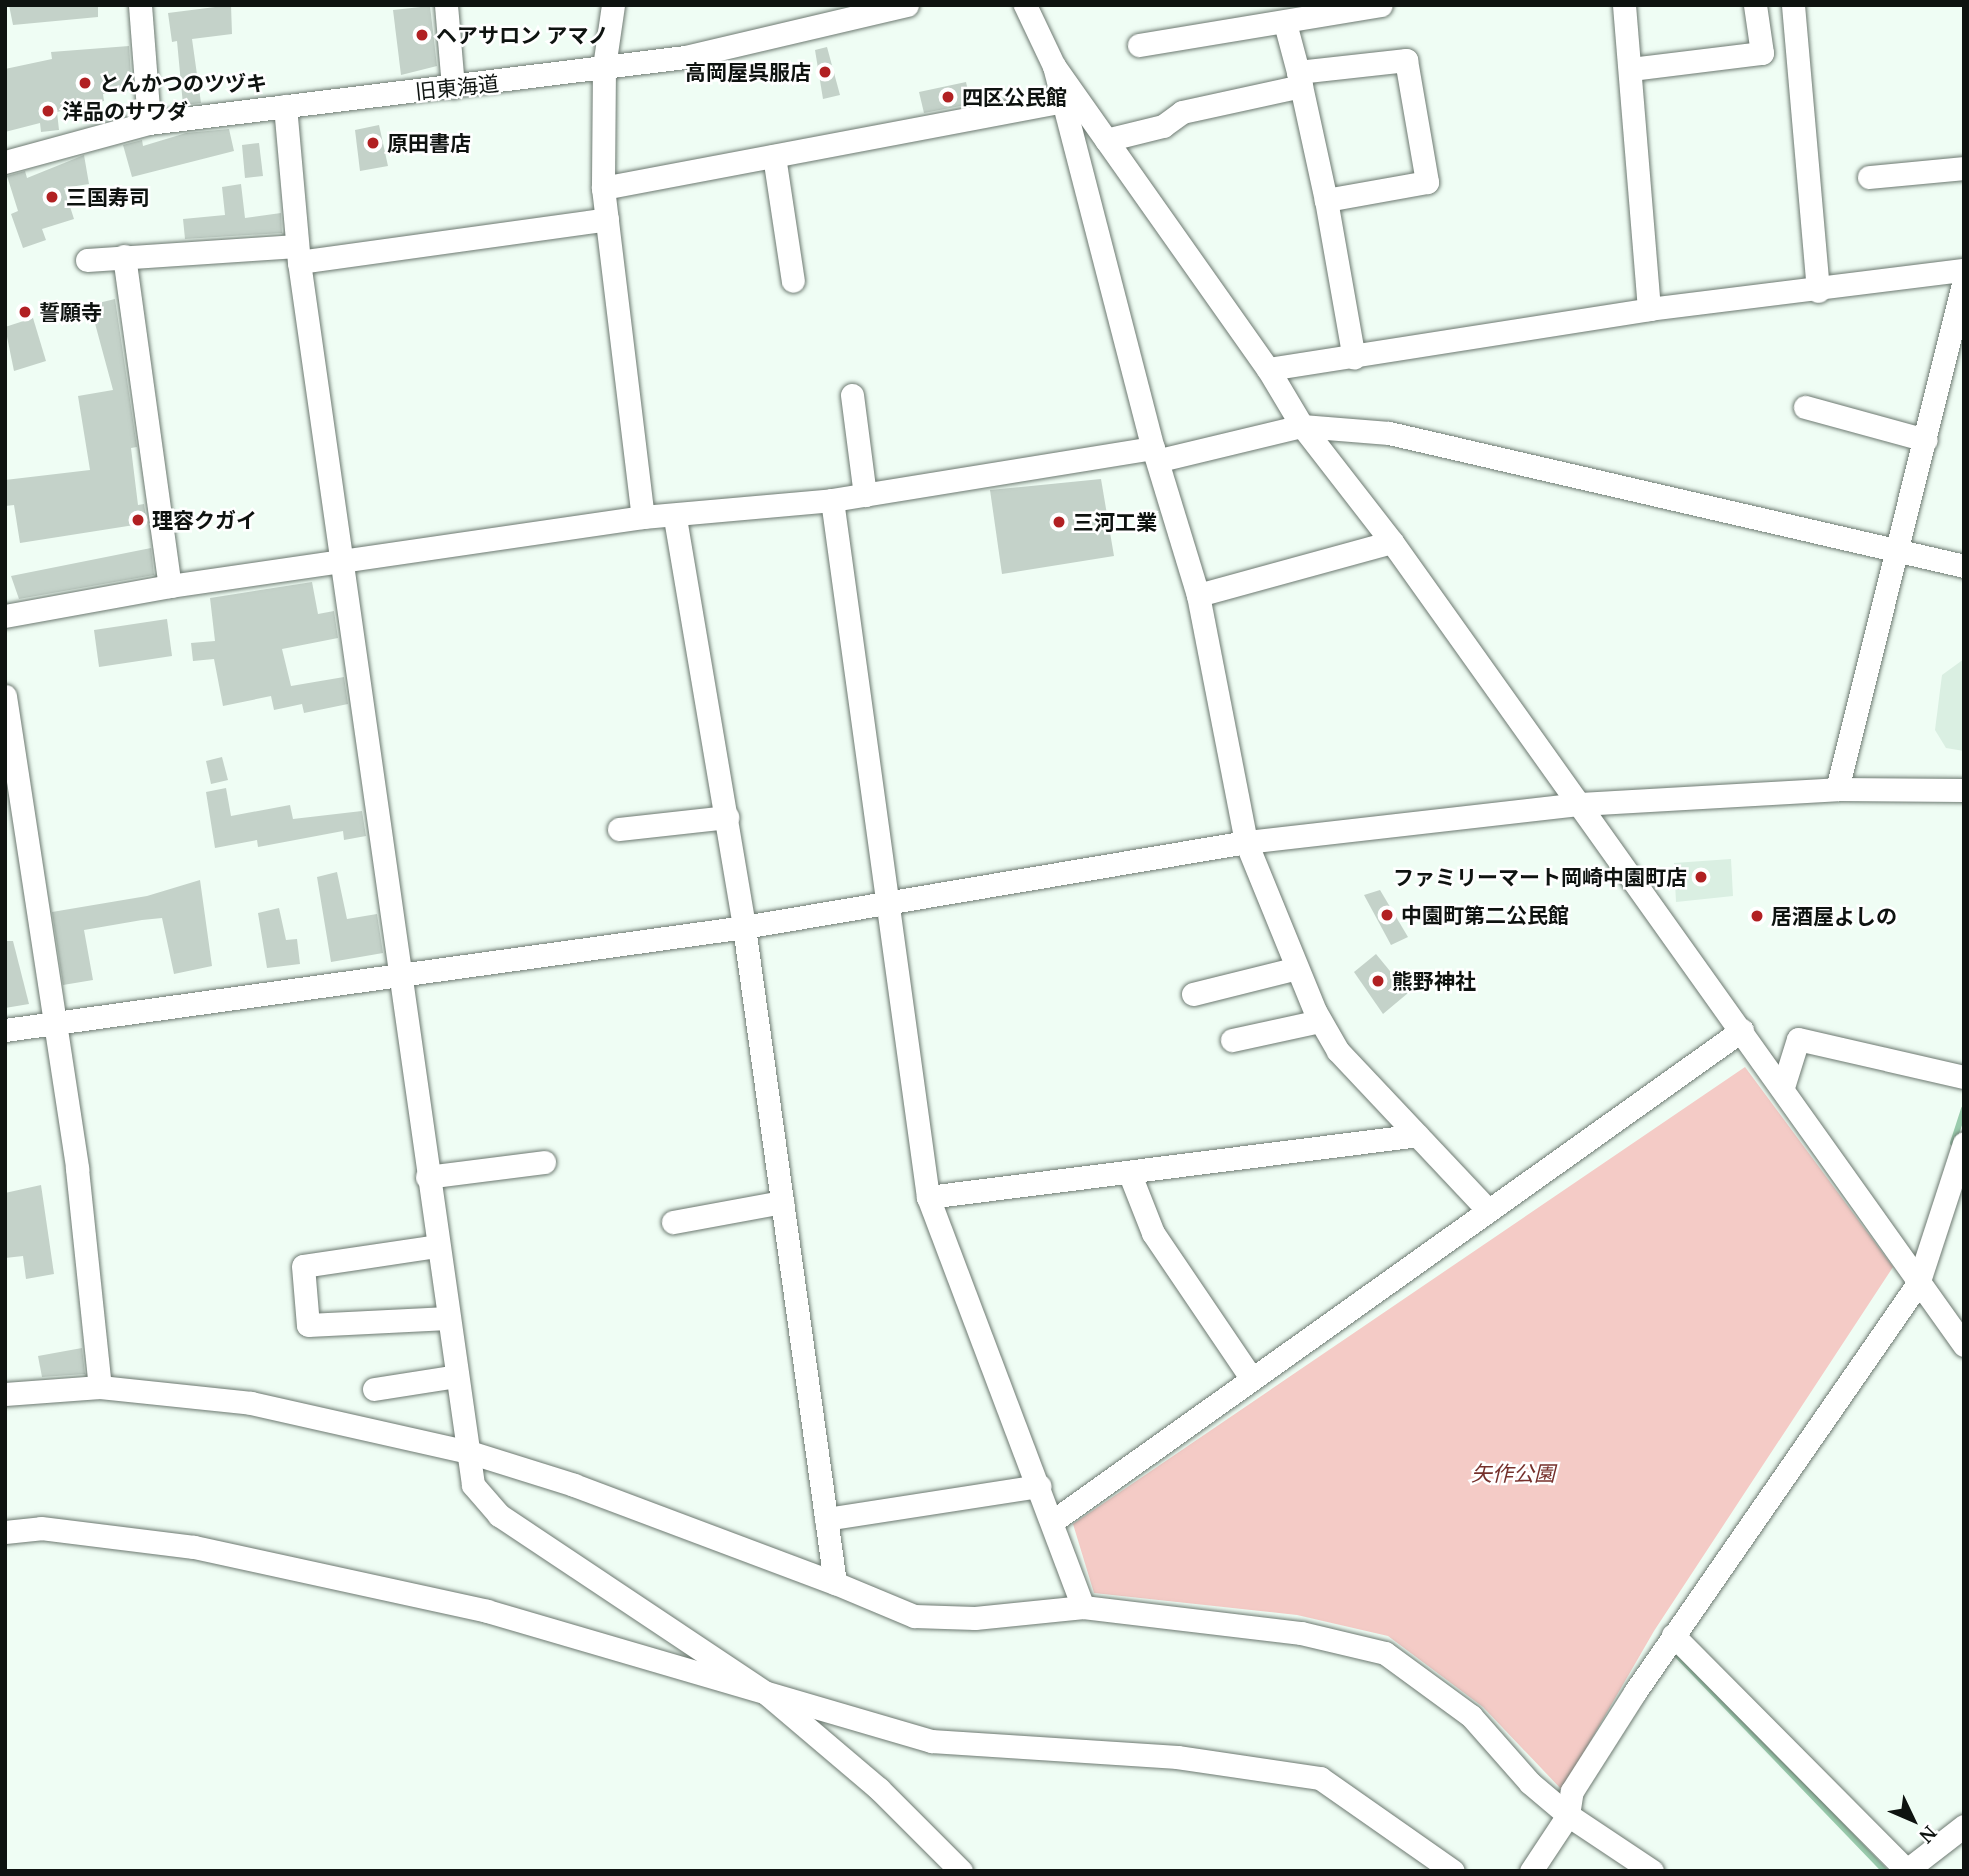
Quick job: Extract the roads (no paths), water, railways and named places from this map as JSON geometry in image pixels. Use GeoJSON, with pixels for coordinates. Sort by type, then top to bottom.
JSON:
{"type":"FeatureCollection","features":[{"type":"Feature","properties":{"kind":"street"},"geometry":{"type":"LineString","coordinates":[[140,5],[149,123]]}},
{"type":"Feature","properties":{"kind":"street"},"geometry":{"type":"LineString","coordinates":[[446,5],[453,87]]}},
{"type":"Feature","properties":{"kind":"street"},"geometry":{"type":"LineString","coordinates":[[612,5],[604,67],[603,188],[643,517]]}},
{"type":"Feature","properties":{"kind":"street","name":"旧東海道"},"geometry":{"type":"LineString","coordinates":[[5,162],[149,123],[685,57],[907,5]]}},
{"type":"Feature","properties":{"kind":"street"},"geometry":{"type":"LineString","coordinates":[[1025,5],[1054,66],[1268,369],[1302,426],[1392,542],[1783,1087],[1964,1345]]}},
{"type":"Feature","properties":{"kind":"street"},"geometry":{"type":"LineString","coordinates":[[1139,45],[1285,23],[1381,5]]}},
{"type":"Feature","properties":{"kind":"street"},"geometry":{"type":"LineString","coordinates":[[1631,69],[1762,53],[1755,5]]}},
{"type":"Feature","properties":{"kind":"street"},"geometry":{"type":"LineString","coordinates":[[1793,5],[1818,291]]}},
{"type":"Feature","properties":{"kind":"street"},"geometry":{"type":"LineString","coordinates":[[1632,6],[1631,69],[1649,309]]}},
{"type":"Feature","properties":{"kind":"street"},"geometry":{"type":"LineString","coordinates":[[1285,23],[1326,201],[1353,358]]}},
{"type":"Feature","properties":{"kind":"street"},"geometry":{"type":"LineString","coordinates":[[1106,140],[1163,126],[1182,112],[1300,79],[1406,60],[1427,182],[1326,201]]}},
{"type":"Feature","properties":{"kind":"street"},"geometry":{"type":"LineString","coordinates":[[1054,66],[1156,454],[1198,595],[1246,842],[1320,1021],[1338,1051],[1488,1210]]}},
{"type":"Feature","properties":{"kind":"street"},"geometry":{"type":"LineString","coordinates":[[603,188],[1062,101]]}},
{"type":"Feature","properties":{"kind":"street"},"geometry":{"type":"LineString","coordinates":[[285,106],[298,254],[427,1177],[473,1485],[499,1515],[767,1695],[879,1789],[961,1871]]}},
{"type":"Feature","properties":{"kind":"street"},"geometry":{"type":"LineString","coordinates":[[774,156],[793,281]]}},
{"type":"Feature","properties":{"kind":"street"},"geometry":{"type":"LineString","coordinates":[[1869,177],[1964,168]]}},
{"type":"Feature","properties":{"kind":"street"},"geometry":{"type":"LineString","coordinates":[[87,260],[124,256],[298,254],[607,219]]}},
{"type":"Feature","properties":{"kind":"street"},"geometry":{"type":"LineString","coordinates":[[124,256],[170,586]]}},
{"type":"Feature","properties":{"kind":"street"},"geometry":{"type":"LineString","coordinates":[[1268,369],[1353,358],[1649,309],[1818,291],[1964,270]]}},
{"type":"Feature","properties":{"kind":"street"},"geometry":{"type":"LineString","coordinates":[[1837,789],[1900,550],[1964,280]]}},
{"type":"Feature","properties":{"kind":"street"},"geometry":{"type":"LineString","coordinates":[[852,395],[864,495]]}},
{"type":"Feature","properties":{"kind":"street"},"geometry":{"type":"LineString","coordinates":[[1805,407],[1926,440]]}},
{"type":"Feature","properties":{"kind":"street"},"geometry":{"type":"LineString","coordinates":[[5,616],[170,586],[342,565],[643,517],[675,518],[832,500],[1156,454],[1302,426],[1390,433],[1964,566]]}},
{"type":"Feature","properties":{"kind":"street"},"geometry":{"type":"LineString","coordinates":[[832,500],[928,1197],[1053,1521],[1083,1607]]}},
{"type":"Feature","properties":{"kind":"street"},"geometry":{"type":"LineString","coordinates":[[675,518],[744,927],[835,1583]]}},
{"type":"Feature","properties":{"kind":"street"},"geometry":{"type":"LineString","coordinates":[[1198,595],[1392,542]]}},
{"type":"Feature","properties":{"kind":"street"},"geometry":{"type":"LineString","coordinates":[[5,696],[51,1024],[77,1169],[100,1387]]}},
{"type":"Feature","properties":{"kind":"street"},"geometry":{"type":"LineString","coordinates":[[5,1030],[398,973],[744,927],[1246,842],[1580,804],[1837,789],[1964,790]]}},
{"type":"Feature","properties":{"kind":"street"},"geometry":{"type":"LineString","coordinates":[[619,829],[727,817]]}},
{"type":"Feature","properties":{"kind":"street"},"geometry":{"type":"LineString","coordinates":[[1193,994],[1297,968]]}},
{"type":"Feature","properties":{"kind":"street"},"geometry":{"type":"LineString","coordinates":[[1232,1040],[1320,1021]]}},
{"type":"Feature","properties":{"kind":"street"},"geometry":{"type":"LineString","coordinates":[[1053,1521],[1742,1030]]}},
{"type":"Feature","properties":{"kind":"street"},"geometry":{"type":"LineString","coordinates":[[1783,1087],[1798,1039],[1964,1077]]}},
{"type":"Feature","properties":{"kind":"street"},"geometry":{"type":"LineString","coordinates":[[928,1197],[1417,1135]]}},
{"type":"Feature","properties":{"kind":"street"},"geometry":{"type":"LineString","coordinates":[[1531,1871],[1568,1815],[1572,1791],[1673,1635],[1919,1284],[1964,1143]]}},
{"type":"Feature","properties":{"kind":"street"},"geometry":{"type":"LineString","coordinates":[[427,1177],[544,1162]]}},
{"type":"Feature","properties":{"kind":"street"},"geometry":{"type":"LineString","coordinates":[[1129,1172],[1153,1233],[1252,1379]]}},
{"type":"Feature","properties":{"kind":"street"},"geometry":{"type":"LineString","coordinates":[[673,1222],[782,1202]]}},
{"type":"Feature","properties":{"kind":"street"},"geometry":{"type":"LineString","coordinates":[[437,1246],[303,1266],[308,1325],[448,1318]]}},
{"type":"Feature","properties":{"kind":"street"},"geometry":{"type":"LineString","coordinates":[[374,1389],[457,1376]]}},
{"type":"Feature","properties":{"kind":"street"},"geometry":{"type":"LineString","coordinates":[[5,1394],[100,1387],[251,1403],[469,1452],[574,1485],[835,1583],[914,1616],[975,1618],[1083,1607],[1301,1633],[1385,1653],[1471,1716],[1530,1783],[1568,1815],[1652,1871]]}},
{"type":"Feature","properties":{"kind":"street"},"geometry":{"type":"LineString","coordinates":[[826,1519],[1039,1486]]}},
{"type":"Feature","properties":{"kind":"street"},"geometry":{"type":"LineString","coordinates":[[5,1532],[41,1528],[194,1546],[487,1611],[931,1741],[1177,1757],[1320,1778],[1453,1871]]}},
{"type":"Feature","properties":{"kind":"street"},"geometry":{"type":"LineString","coordinates":[[1673,1635],[1907,1871],[1964,1826]]}},
{"type":"Feature","properties":{"kind":"waterway"},"geometry":{"type":"LineString","coordinates":[[1953,1143],[1964,1109]]}},
{"type":"Feature","properties":{"kind":"waterway"},"geometry":{"type":"LineString","coordinates":[[1678,1656],[1885,1871]]}},
{"type":"Feature","properties":{"kind":"place","name":"ヘアサロン アマノ"},"geometry":{"type":"Point","coordinates":[422,35]}},
{"type":"Feature","properties":{"kind":"place","name":"高岡屋呉服店"},"geometry":{"type":"Point","coordinates":[825,72]}},
{"type":"Feature","properties":{"kind":"place","name":"とんかつのツヅキ"},"geometry":{"type":"Point","coordinates":[85,83]}},
{"type":"Feature","properties":{"kind":"place","name":"四区公民館"},"geometry":{"type":"Point","coordinates":[948,97]}},
{"type":"Feature","properties":{"kind":"place","name":"洋品のサワダ"},"geometry":{"type":"Point","coordinates":[48,111]}},
{"type":"Feature","properties":{"kind":"place","name":"原田書店"},"geometry":{"type":"Point","coordinates":[373,143]}},
{"type":"Feature","properties":{"kind":"place","name":"三国寿司"},"geometry":{"type":"Point","coordinates":[52,197]}},
{"type":"Feature","properties":{"kind":"place","name":"誓願寺"},"geometry":{"type":"Point","coordinates":[25,312]}},
{"type":"Feature","properties":{"kind":"place","name":"理容クガイ"},"geometry":{"type":"Point","coordinates":[138,520]}},
{"type":"Feature","properties":{"kind":"place","name":"三河工業"},"geometry":{"type":"Point","coordinates":[1059,522]}},
{"type":"Feature","properties":{"kind":"place","name":"ファミリーマート岡崎中園町店"},"geometry":{"type":"Point","coordinates":[1701,877]}},
{"type":"Feature","properties":{"kind":"place","name":"中園町第二公民館"},"geometry":{"type":"Point","coordinates":[1387,915]}},
{"type":"Feature","properties":{"kind":"place","name":"居酒屋よしの"},"geometry":{"type":"Point","coordinates":[1757,916]}},
{"type":"Feature","properties":{"kind":"place","name":"熊野神社"},"geometry":{"type":"Point","coordinates":[1378,981]}},
{"type":"Feature","properties":{"kind":"park label","name":"矢作公園"},"geometry":{"type":"Point","coordinates":[1513,1473]}}]}
